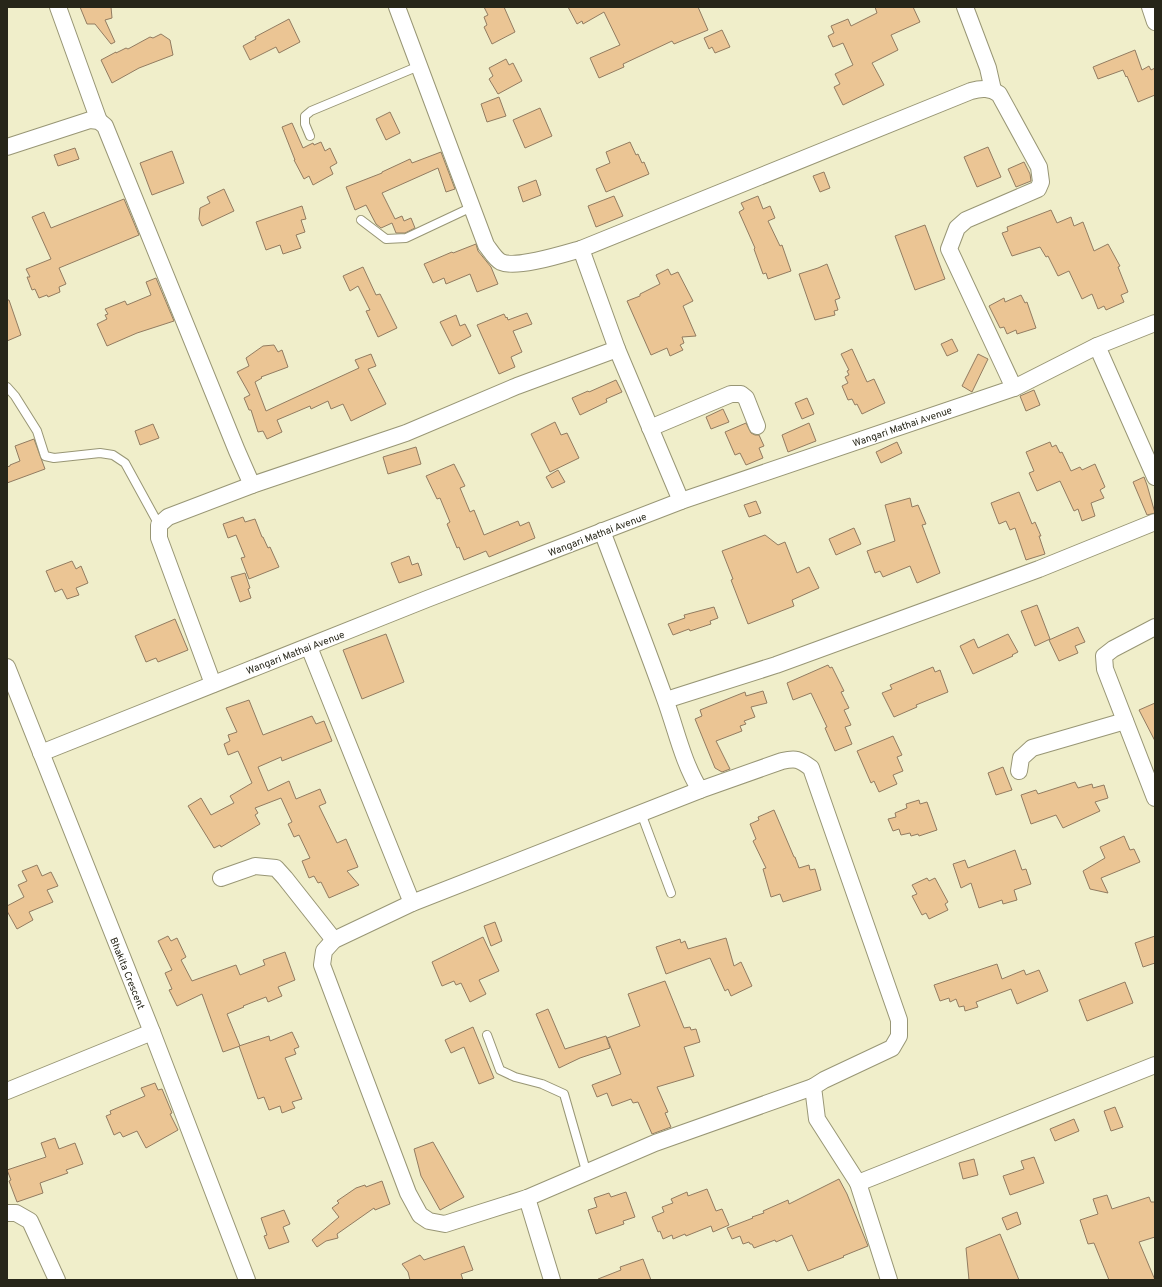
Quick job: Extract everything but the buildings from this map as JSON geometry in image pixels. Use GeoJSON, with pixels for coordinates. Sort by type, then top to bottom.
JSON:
{"type":"FeatureCollection","features":[{"type":"Feature","properties":{"kind":"street"},"geometry":{"type":"LineString","coordinates":[[58,7],[99,120],[105,126],[252,485]]}},
{"type":"Feature","properties":{"kind":"street"},"geometry":{"type":"LineString","coordinates":[[398,7],[486,245],[500,261],[512,264],[530,262],[581,249],[971,91],[980,89],[993,90],[999,94],[1039,167],[1041,182],[1038,189],[966,220],[957,228],[952,239],[950,250],[1014,388]]}},
{"type":"Feature","properties":{"kind":"street"},"geometry":{"type":"LineString","coordinates":[[965,7],[988,68],[993,90]]}},
{"type":"Feature","properties":{"kind":"street"},"geometry":{"type":"LineString","coordinates":[[1150,7],[1155,22]]}},
{"type":"Feature","properties":{"kind":"street"},"geometry":{"type":"LineString","coordinates":[[7,147],[90,120],[99,120]]}},
{"type":"Feature","properties":{"kind":"street"},"geometry":{"type":"LineString","coordinates":[[581,249],[617,349],[681,501]]}},
{"type":"Feature","properties":{"kind":"street","name":"Wangari Mathai Avenue"},"geometry":{"type":"LineString","coordinates":[[41,753],[681,501],[1014,388],[1097,346],[1155,323]]}},
{"type":"Feature","properties":{"kind":"street"},"geometry":{"type":"LineString","coordinates":[[1097,346],[1155,477]]}},
{"type":"Feature","properties":{"kind":"street"},"geometry":{"type":"LineString","coordinates":[[213,684],[159,538],[159,525],[168,517],[252,485],[406,433],[517,386],[617,349]]}},
{"type":"Feature","properties":{"kind":"street"},"geometry":{"type":"LineString","coordinates":[[650,428],[731,394],[741,394],[746,398],[757,426]]}},
{"type":"Feature","properties":{"kind":"street"},"geometry":{"type":"LineString","coordinates":[[666,700],[776,666],[1039,568],[1155,522]]}},
{"type":"Feature","properties":{"kind":"street"},"geometry":{"type":"LineString","coordinates":[[602,531],[666,700],[684,756],[694,782],[700,790]]}},
{"type":"Feature","properties":{"kind":"street"},"geometry":{"type":"LineString","coordinates":[[1155,627],[1113,649],[1104,656],[1105,669],[1155,798]]}},
{"type":"Feature","properties":{"kind":"street"},"geometry":{"type":"LineString","coordinates":[[309,647],[412,903]]}},
{"type":"Feature","properties":{"kind":"street","name":"Bhakita Crescent"},"geometry":{"type":"LineString","coordinates":[[7,667],[152,1032],[248,1280]]}},
{"type":"Feature","properties":{"kind":"street"},"geometry":{"type":"LineString","coordinates":[[1018,772],[1021,758],[1032,748],[1125,721]]}},
{"type":"Feature","properties":{"kind":"street"},"geometry":{"type":"LineString","coordinates":[[793,758],[801,760],[811,768],[899,1020],[899,1036],[892,1048],[824,1080],[813,1087],[655,1143],[587,1174],[527,1198],[445,1224],[429,1221],[420,1215],[408,1193],[322,965],[324,951],[334,940],[412,903],[641,813],[700,790],[793,758]]}},
{"type":"Feature","properties":{"kind":"street"},"geometry":{"type":"LineString","coordinates":[[221,878],[255,866],[276,868],[286,878],[334,940]]}},
{"type":"Feature","properties":{"kind":"street"},"geometry":{"type":"LineString","coordinates":[[7,1091],[152,1032]]}},
{"type":"Feature","properties":{"kind":"street"},"geometry":{"type":"LineString","coordinates":[[858,1183],[1155,1065]]}},
{"type":"Feature","properties":{"kind":"street"},"geometry":{"type":"LineString","coordinates":[[813,1087],[817,1119],[858,1183],[890,1280]]}},
{"type":"Feature","properties":{"kind":"street"},"geometry":{"type":"LineString","coordinates":[[527,1198],[552,1280]]}},
{"type":"Feature","properties":{"kind":"street"},"geometry":{"type":"LineString","coordinates":[[7,1213],[16,1212],[30,1221],[57,1280]]}},
{"type":"Feature","properties":{"kind":"lane"},"geometry":{"type":"LineString","coordinates":[[310,136],[305,124],[306,116],[311,111],[419,66]]}},
{"type":"Feature","properties":{"kind":"lane"},"geometry":{"type":"LineString","coordinates":[[361,220],[386,239],[406,238],[472,207]]}},
{"type":"Feature","properties":{"kind":"lane"},"geometry":{"type":"LineString","coordinates":[[7,387],[15,396],[37,431],[45,456],[54,458],[100,453],[113,455],[125,462],[159,525]]}},
{"type":"Feature","properties":{"kind":"lane"},"geometry":{"type":"LineString","coordinates":[[641,813],[671,893]]}},
{"type":"Feature","properties":{"kind":"lane"},"geometry":{"type":"LineString","coordinates":[[487,1035],[500,1070],[515,1077],[542,1084],[564,1094],[587,1174]]}}]}
